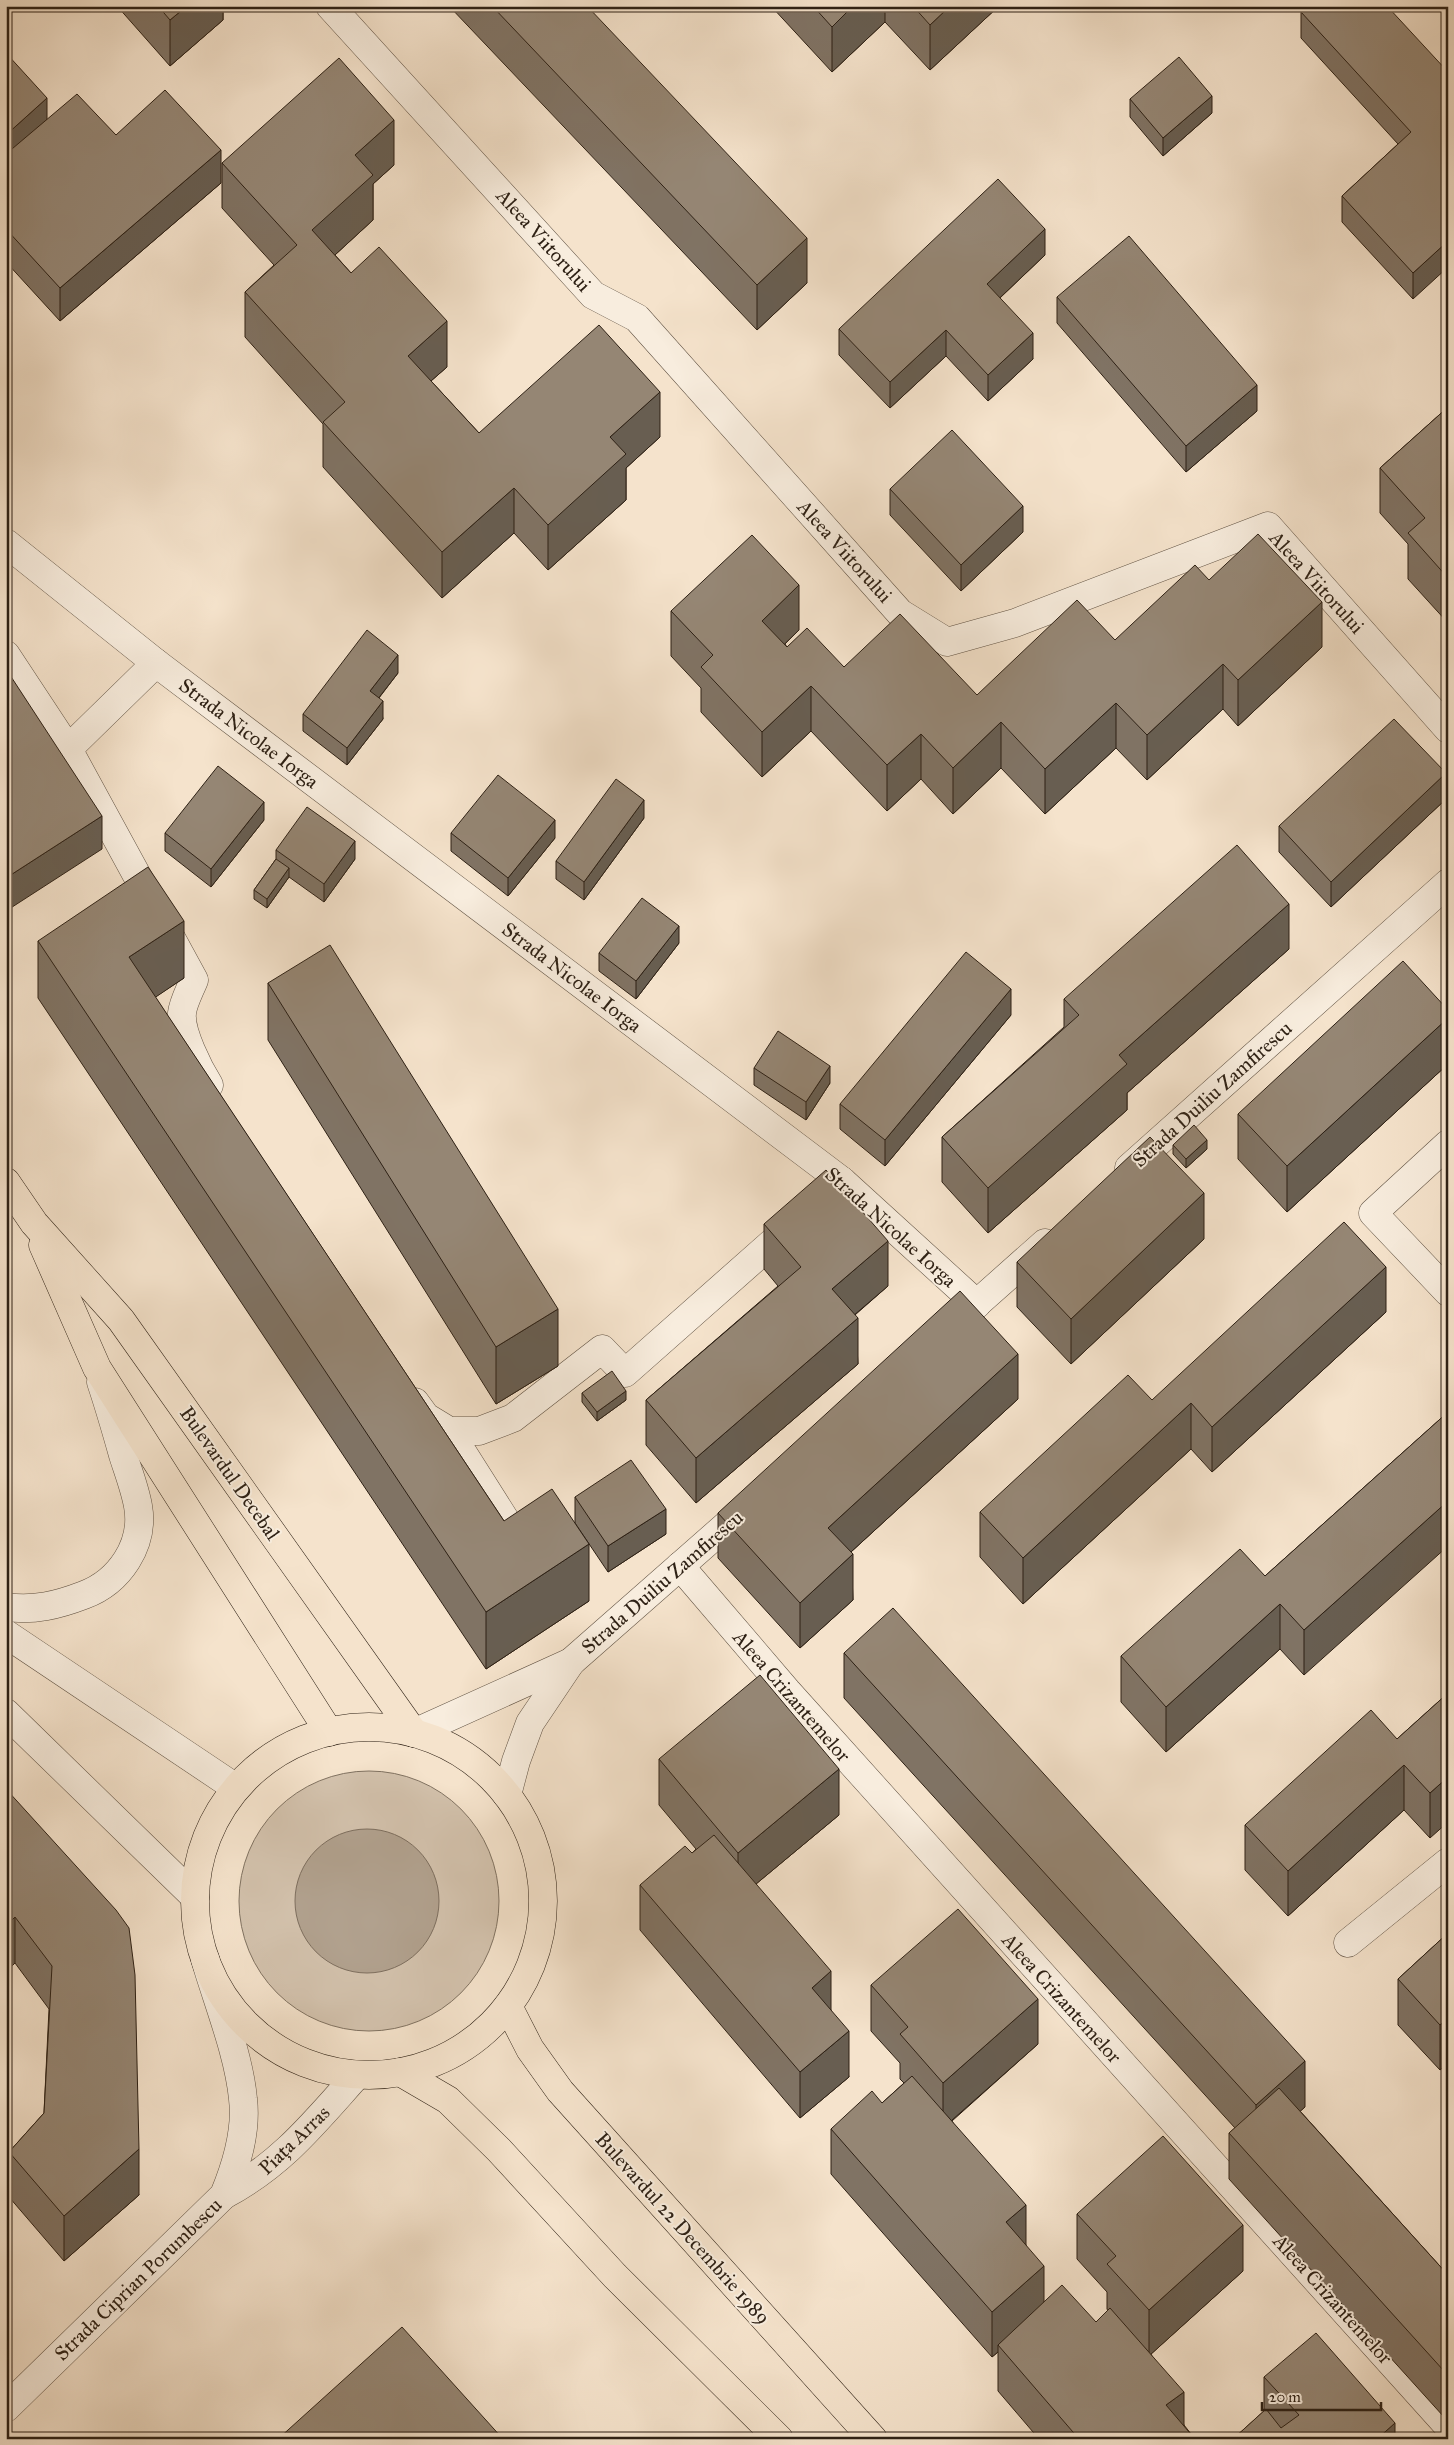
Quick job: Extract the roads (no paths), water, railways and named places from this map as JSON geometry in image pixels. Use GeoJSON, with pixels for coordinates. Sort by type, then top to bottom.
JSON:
{"type":"FeatureCollection","features":[{"type":"Feature","properties":{"kind":"main road","name":"Bulevardul Decebal"},"geometry":{"type":"LineString","coordinates":[[6,1182],[34,1224],[121,1320],[414,1732]]}},
{"type":"Feature","properties":{"kind":"main road","name":"Bulevardul Decebal"},"geometry":{"type":"LineString","coordinates":[[34,1224],[97,1368],[330,1732]]}},
{"type":"Feature","properties":{"kind":"main road"},"geometry":{"type":"LineString","coordinates":[[358,1728],[386,1728],[414,1732],[449,1746],[481,1767],[507,1795],[526,1824],[538,1856],[543,1890],[543,1921],[536,1951],[525,1979],[508,2006],[475,2039],[434,2062],[400,2072],[357,2074],[324,2069],[292,2057],[264,2040],[239,2017],[219,1990],[205,1959],[197,1928],[195,1897],[200,1858],[214,1821],[236,1788],[278,1752],[304,1740],[330,1732],[358,1728]]}},
{"type":"Feature","properties":{"kind":"main road","name":"Bulevardul 22 Decembrie 1989"},"geometry":{"type":"LineString","coordinates":[[508,2006],[530,2049],[560,2091],[873,2439]]}},
{"type":"Feature","properties":{"kind":"main road"},"geometry":{"type":"LineString","coordinates":[[400,2072],[448,2100],[500,2150],[615,2276],[779,2439]]}},
{"type":"Feature","properties":{"kind":"street","name":"Aleea Viitorului"},"geometry":{"type":"LineString","coordinates":[[330,6],[593,295],[637,318],[900,613],[947,642],[1015,623],[1268,526],[1448,729]]}},
{"type":"Feature","properties":{"kind":"street","name":"Strada Nicolae Iorga"},"geometry":{"type":"LineString","coordinates":[[6,543],[156,663],[842,1180],[977,1304]]}},
{"type":"Feature","properties":{"kind":"street"},"geometry":{"type":"LineString","coordinates":[[6,655],[68,749],[194,980],[182,1014],[187,1040],[198,1068],[225,1109]]}},
{"type":"Feature","properties":{"kind":"street"},"geometry":{"type":"LineString","coordinates":[[68,749],[156,663]]}},
{"type":"Feature","properties":{"kind":"street","name":"Strada Duiliu Zamfirescu"},"geometry":{"type":"LineString","coordinates":[[1107,1188],[1448,883]]}},
{"type":"Feature","properties":{"kind":"street"},"geometry":{"type":"LineString","coordinates":[[1448,1144],[1373,1212],[1448,1292]]}},
{"type":"Feature","properties":{"kind":"street"},"geometry":{"type":"LineString","coordinates":[[449,1431],[479,1431],[514,1418],[602,1349],[625,1373],[842,1180]]}},
{"type":"Feature","properties":{"kind":"street"},"geometry":{"type":"LineString","coordinates":[[925,1350],[1064,1226]]}},
{"type":"Feature","properties":{"kind":"street"},"geometry":{"type":"LineString","coordinates":[[6,1607],[25,1610],[61,1604],[93,1592],[114,1578],[131,1555],[137,1533],[138,1507],[97,1368]]}},
{"type":"Feature","properties":{"kind":"street"},"geometry":{"type":"LineString","coordinates":[[399,1380],[426,1417],[449,1431],[511,1529]]}},
{"type":"Feature","properties":{"kind":"street","name":"Strada Duiliu Zamfirescu"},"geometry":{"type":"LineString","coordinates":[[571,1662],[762,1494]]}},
{"type":"Feature","properties":{"kind":"street","name":"Aleea Crizantemelor"},"geometry":{"type":"LineString","coordinates":[[680,1566],[786,1691],[1448,2426]]}},
{"type":"Feature","properties":{"kind":"street"},"geometry":{"type":"LineString","coordinates":[[6,1634],[236,1788]]}},
{"type":"Feature","properties":{"kind":"street"},"geometry":{"type":"LineString","coordinates":[[414,1732],[571,1662]]}},
{"type":"Feature","properties":{"kind":"street"},"geometry":{"type":"LineString","coordinates":[[507,1795],[516,1761],[530,1723],[571,1662]]}},
{"type":"Feature","properties":{"kind":"street"},"geometry":{"type":"LineString","coordinates":[[6,1713],[195,1897]]}},
{"type":"Feature","properties":{"kind":"street"},"geometry":{"type":"LineString","coordinates":[[1348,1943],[1448,1862]]}},
{"type":"Feature","properties":{"kind":"street","name":"Strada Ciprian Porumbescu"},"geometry":{"type":"LineString","coordinates":[[6,2408],[224,2195],[236,2165],[242,2131],[244,2101],[240,2076],[205,1959]]}},
{"type":"Feature","properties":{"kind":"street","name":"Piața Arras"},"geometry":{"type":"LineString","coordinates":[[224,2195],[253,2179],[280,2158],[357,2074]]}}]}
